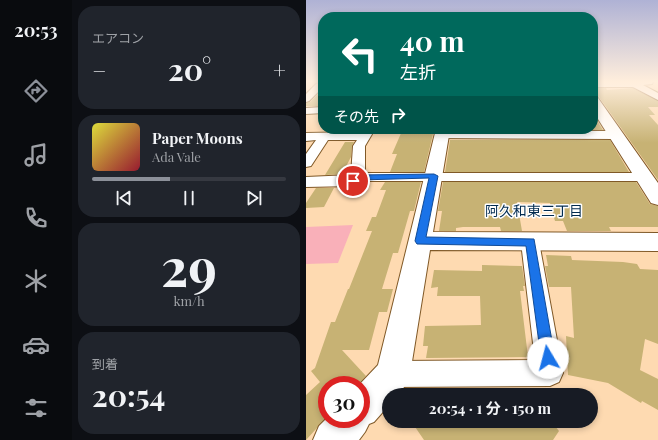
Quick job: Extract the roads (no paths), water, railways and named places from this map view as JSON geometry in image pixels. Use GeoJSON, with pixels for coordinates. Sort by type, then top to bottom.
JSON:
{"type":"FeatureCollection","features":[{"type":"Feature","properties":{"kind":"street"},"geometry":{"type":"LineString","coordinates":[[306,111],[318,110]]}},
{"type":"Feature","properties":{"kind":"street"},"geometry":{"type":"LineString","coordinates":[[598,110],[658,198]]}},
{"type":"Feature","properties":{"kind":"street"},"geometry":{"type":"LineString","coordinates":[[306,137],[353,134]]}},
{"type":"Feature","properties":{"kind":"street"},"geometry":{"type":"LineString","coordinates":[[358,177],[359,146],[366,134]]}},
{"type":"Feature","properties":{"kind":"street"},"geometry":{"type":"LineString","coordinates":[[370,399],[393,374],[443,134]]}},
{"type":"Feature","properties":{"kind":"street"},"geometry":{"type":"LineString","coordinates":[[558,134],[616,135]]}},
{"type":"Feature","properties":{"kind":"street"},"geometry":{"type":"LineString","coordinates":[[306,163],[325,136]]}},
{"type":"Feature","properties":{"kind":"street"},"geometry":{"type":"LineString","coordinates":[[306,182],[353,181],[358,177],[644,177]]}},
{"type":"Feature","properties":{"kind":"street"},"geometry":{"type":"LineString","coordinates":[[420,241],[658,242]]}},
{"type":"Feature","properties":{"kind":"street"},"geometry":{"type":"LineString","coordinates":[[393,374],[550,373],[530,242]]}},
{"type":"Feature","properties":{"kind":"street"},"geometry":{"type":"LineString","coordinates":[[333,440],[344,428]]}},
{"type":"Feature","properties":{"kind":"district","name":"阿久和東三丁目"},"geometry":{"type":"Point","coordinates":[534,210]}}]}
